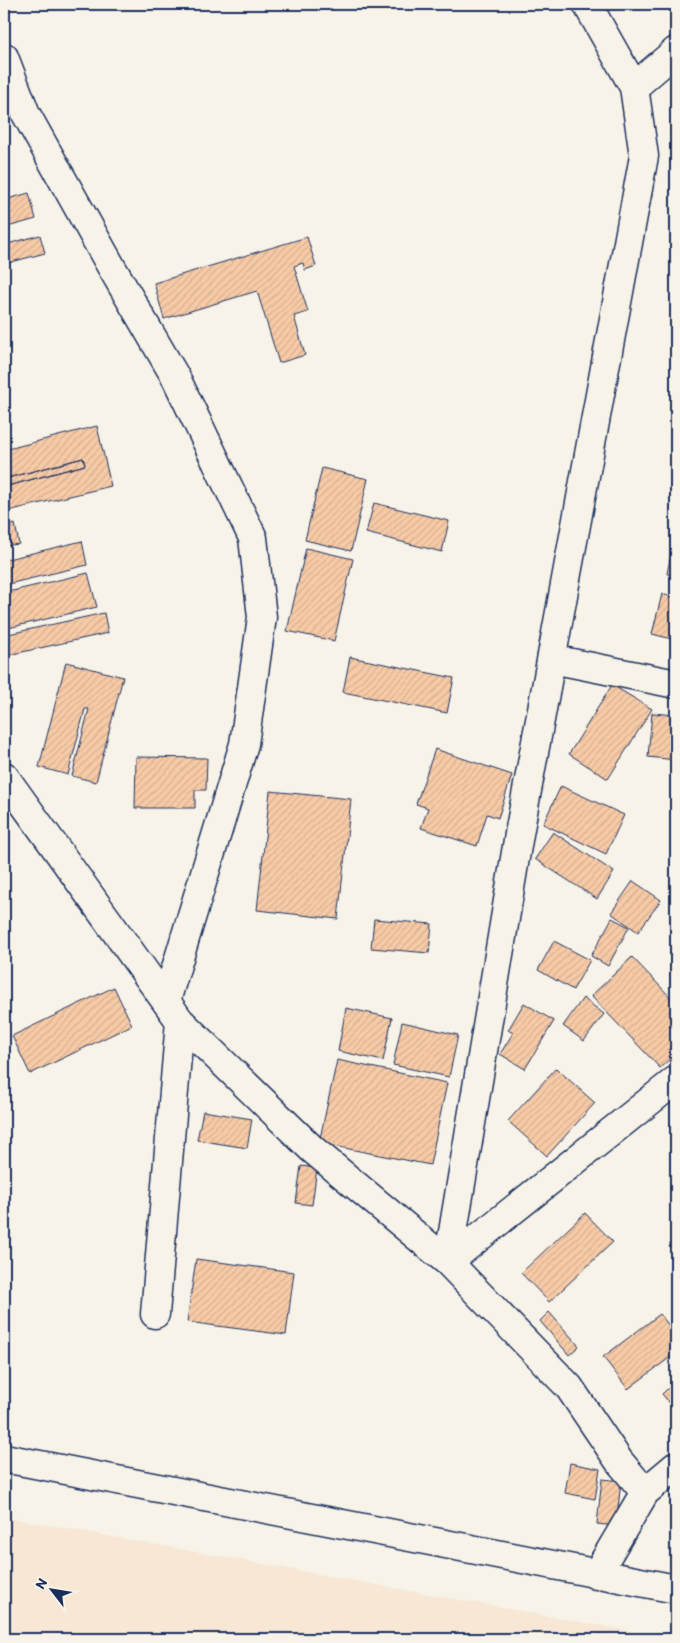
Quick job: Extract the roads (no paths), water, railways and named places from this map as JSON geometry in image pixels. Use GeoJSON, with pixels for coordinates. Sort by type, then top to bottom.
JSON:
{"type":"FeatureCollection","features":[{"type":"Feature","properties":{"kind":"street"},"geometry":{"type":"LineString","coordinates":[[448,1262],[519,834],[644,156],[634,87],[587,4]]}},
{"type":"Feature","properties":{"kind":"street"},"geometry":{"type":"LineString","coordinates":[[634,87],[676,51]]}},
{"type":"Feature","properties":{"kind":"street"},"geometry":{"type":"LineString","coordinates":[[4,57],[26,114],[176,378],[252,538],[262,617],[244,744],[173,1011],[154,1314]]}},
{"type":"Feature","properties":{"kind":"street"},"geometry":{"type":"LineString","coordinates":[[552,659],[676,684]]}},
{"type":"Feature","properties":{"kind":"street"},"geometry":{"type":"LineString","coordinates":[[4,778],[173,1011],[312,1149],[448,1262],[569,1387],[619,1461],[645,1492]]}},
{"type":"Feature","properties":{"kind":"street"},"geometry":{"type":"LineString","coordinates":[[448,1262],[676,1080]]}},
{"type":"Feature","properties":{"kind":"street"},"geometry":{"type":"LineString","coordinates":[[4,1458],[596,1575],[676,1589]]}},
{"type":"Feature","properties":{"kind":"street"},"geometry":{"type":"LineString","coordinates":[[596,1575],[645,1492],[676,1466]]}}]}
